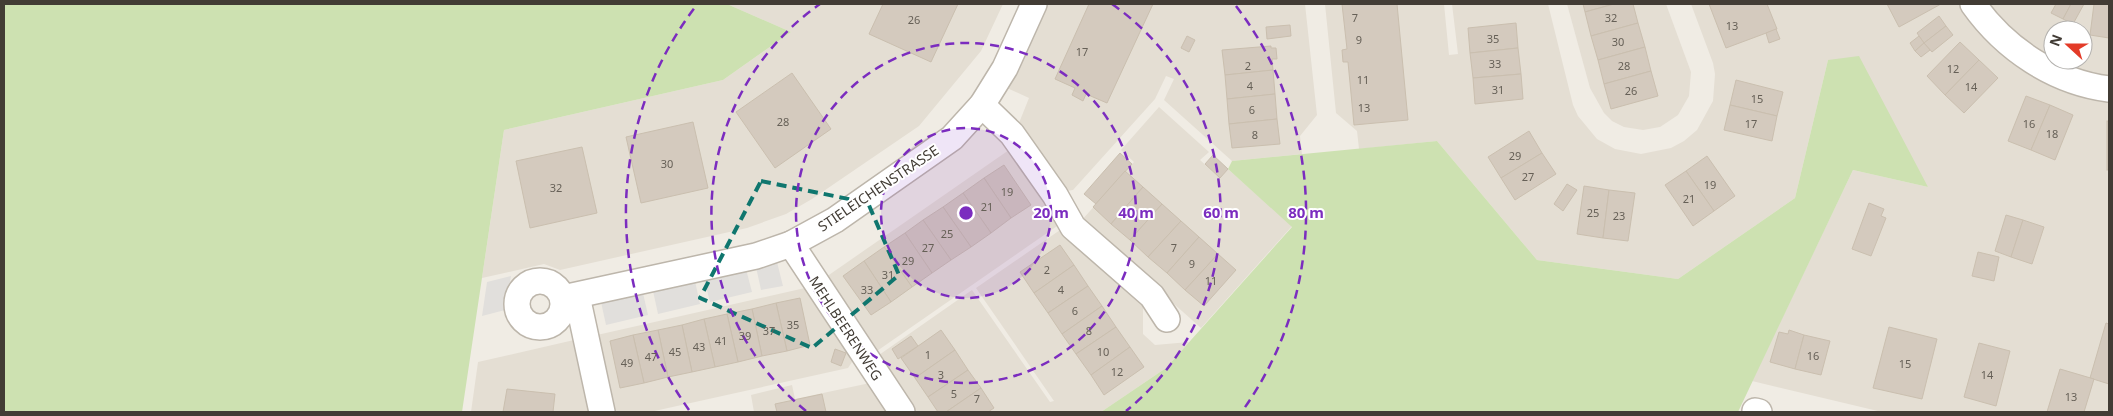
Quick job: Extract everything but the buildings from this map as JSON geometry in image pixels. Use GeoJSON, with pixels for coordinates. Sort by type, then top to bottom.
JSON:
{"type":"FeatureCollection","features":[{"type":"Feature","properties":{"kind":"street","name":"STIELEICHENSTRASSE"},"geometry":{"type":"LineString","coordinates":[[602,412],[570,297],[756,256],[791,244],[835,220],[952,138],[982,105],[1005,68],[1034,4]]}},
{"type":"Feature","properties":{"kind":"street"},"geometry":{"type":"LineString","coordinates":[[1973,4],[2002,38],[2042,67],[2091,86],[2109,89]]}},
{"type":"Feature","properties":{"kind":"street"},"geometry":{"type":"LineString","coordinates":[[982,105],[1012,134],[1055,195],[1074,227],[1152,296],[1167,319]]}},
{"type":"Feature","properties":{"kind":"street","name":"MEHLBEERENWEG"},"geometry":{"type":"LineString","coordinates":[[791,244],[902,412]]}},
{"type":"Feature","properties":{"kind":"highlighted area"},"geometry":{"type":"Polygon","coordinates":[[[761,181],[868,203],[899,275],[812,348],[700,298],[761,181]]]}},
{"type":"Feature","properties":{"kind":"shaded area"},"geometry":{"type":"Polygon","coordinates":[[[727,4],[1003,4],[981,51],[919,126],[812,199],[786,214],[747,228],[560,270],[544,264],[482,278],[504,130],[723,80],[791,32],[727,4]]]}},
{"type":"Feature","properties":{"kind":"shaded area"},"geometry":{"type":"Polygon","coordinates":[[[1048,4],[1305,4],[1317,115],[1300,136],[1302,154],[1232,161],[1164,100],[1174,79],[1166,76],[1155,99],[1073,190],[1066,191],[1019,123],[1029,98],[1007,88],[1048,4]]]}},
{"type":"Feature","properties":{"kind":"shaded area"},"geometry":{"type":"Polygon","coordinates":[[[1325,4],[1444,4],[1449,55],[1458,54],[1452,4],[1548,4],[1573,105],[1578,116],[1597,139],[1615,149],[1641,154],[1671,148],[1684,141],[1697,130],[1713,101],[1715,74],[1713,63],[1691,4],[1960,4],[1965,12],[2043,60],[2043,70],[2060,70],[2109,100],[2109,412],[1882,412],[1752,381],[1853,170],[1928,187],[1828,60],[1795,198],[1678,279],[1537,260],[1437,141],[1359,149],[1357,131],[1336,113],[1325,4]]]}},
{"type":"Feature","properties":{"kind":"shaded area"},"geometry":{"type":"Polygon","coordinates":[[[1567,4],[1666,4],[1691,72],[1689,96],[1678,115],[1660,127],[1643,130],[1624,127],[1612,121],[1604,113],[1590,88],[1567,4]]]}},
{"type":"Feature","properties":{"kind":"shaded area"},"geometry":{"type":"Polygon","coordinates":[[[1987,4],[2109,4],[2109,77],[2079,70],[2093,70],[2093,20],[2043,20],[2043,55],[2010,31],[1987,4]]]}},
{"type":"Feature","properties":{"kind":"shaded area"},"geometry":{"type":"Polygon","coordinates":[[[1159,107],[1209,152],[1200,160],[1220,178],[1228,169],[1292,226],[1201,328],[1081,221],[1134,162],[1121,150],[1159,107]]]}},
{"type":"Feature","properties":{"kind":"shaded area"},"geometry":{"type":"Polygon","coordinates":[[[1009,150],[1060,224],[877,351],[826,277],[1009,150]]]}},
{"type":"Feature","properties":{"kind":"shaded area"},"geometry":{"type":"Polygon","coordinates":[[[1063,228],[1143,301],[1143,334],[1155,345],[1189,342],[1166,368],[1101,412],[914,412],[890,378],[894,375],[879,355],[972,290],[1050,402],[1054,401],[976,288],[1063,228]]]}},
{"type":"Feature","properties":{"kind":"shaded area"},"geometry":{"type":"Polygon","coordinates":[[[777,262],[783,286],[761,290],[756,267],[777,262]]]}},
{"type":"Feature","properties":{"kind":"shaded area"},"geometry":{"type":"Polygon","coordinates":[[[746,269],[752,292],[710,302],[704,279],[746,269]]]}},
{"type":"Feature","properties":{"kind":"shaded area"},"geometry":{"type":"Polygon","coordinates":[[[511,276],[505,310],[482,316],[487,282],[511,276]]]}},
{"type":"Feature","properties":{"kind":"shaded area"},"geometry":{"type":"Polygon","coordinates":[[[695,281],[700,304],[658,314],[653,291],[695,281]]]}},
{"type":"Feature","properties":{"kind":"shaded area"},"geometry":{"type":"Polygon","coordinates":[[[805,288],[854,359],[848,368],[650,412],[613,412],[597,335],[805,288]]]}},
{"type":"Feature","properties":{"kind":"shaded area"},"geometry":{"type":"Polygon","coordinates":[[[643,293],[648,315],[606,325],[601,302],[643,293]]]}},
{"type":"Feature","properties":{"kind":"shaded area"},"geometry":{"type":"Polygon","coordinates":[[[574,340],[590,412],[471,412],[478,362],[574,340]]]}},
{"type":"Feature","properties":{"kind":"shaded area"},"geometry":{"type":"Polygon","coordinates":[[[870,383],[890,412],[754,412],[751,395],[792,385],[795,399],[870,383]]]}},
{"type":"Feature","properties":{"kind":"green space"},"geometry":{"type":"Polygon","coordinates":[[[4,4],[727,4],[791,32],[723,80],[504,130],[462,412],[4,412],[4,4]]]}},
{"type":"Feature","properties":{"kind":"green space"},"geometry":{"type":"Polygon","coordinates":[[[1859,56],[1928,187],[1853,170],[1738,412],[1101,412],[1166,368],[1292,227],[1228,169],[1232,161],[1437,141],[1537,260],[1678,279],[1795,198],[1828,60],[1859,56]]]}}]}
